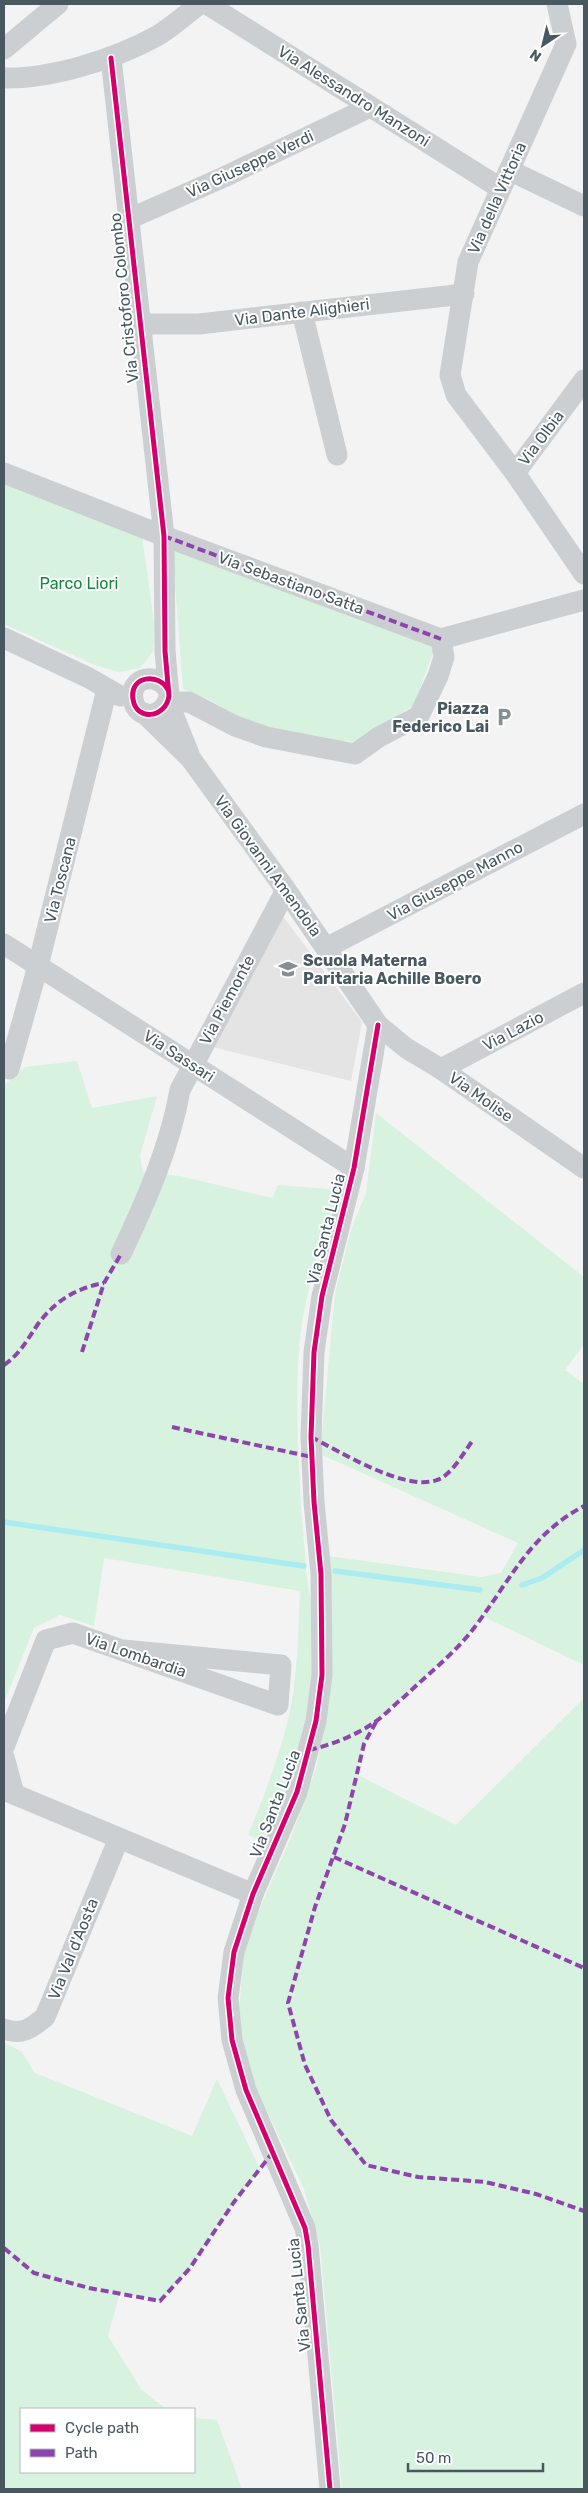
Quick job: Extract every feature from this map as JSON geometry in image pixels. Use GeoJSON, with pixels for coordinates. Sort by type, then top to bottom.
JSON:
{"type":"FeatureCollection","features":[{"type":"Feature","properties":{"kind":"street"},"geometry":{"type":"LineString","coordinates":[[4,49],[58,4]]}},
{"type":"Feature","properties":{"kind":"street"},"geometry":{"type":"LineString","coordinates":[[4,78],[25,78],[111,58],[158,35],[200,4]]}},
{"type":"Feature","properties":{"kind":"street","name":"Via Alessandro Manzoni"},"geometry":{"type":"LineString","coordinates":[[207,4],[370,107],[505,179],[584,206]]}},
{"type":"Feature","properties":{"kind":"street","name":"Via della Vittoria"},"geometry":{"type":"LineString","coordinates":[[558,4],[566,44],[468,262],[450,375],[456,394],[515,473],[584,574]]}},
{"type":"Feature","properties":{"kind":"street","name":"Via Cristoforo Colombo"},"geometry":{"type":"LineString","coordinates":[[111,58],[164,536],[165,651]]}},
{"type":"Feature","properties":{"kind":"street","name":"Via Giuseppe Verdi"},"geometry":{"type":"LineString","coordinates":[[129,219],[224,177],[370,107]]}},
{"type":"Feature","properties":{"kind":"street","name":"Via Dante Alighieri"},"geometry":{"type":"LineString","coordinates":[[139,324],[199,324],[464,294]]}},
{"type":"Feature","properties":{"kind":"street"},"geometry":{"type":"LineString","coordinates":[[302,312],[336,455]]}},
{"type":"Feature","properties":{"kind":"street","name":"Via Olbia"},"geometry":{"type":"LineString","coordinates":[[515,473],[584,380]]}},
{"type":"Feature","properties":{"kind":"street","name":"Via Sebastiano Satta"},"geometry":{"type":"LineString","coordinates":[[4,473],[164,536],[442,639]]}},
{"type":"Feature","properties":{"kind":"street"},"geometry":{"type":"LineString","coordinates":[[168,696],[189,702],[235,726],[266,737],[355,754],[379,738],[419,716],[444,657],[442,639],[584,600]]}},
{"type":"Feature","properties":{"kind":"street","name":"Via Giovanni Amendola"},"geometry":{"type":"LineString","coordinates":[[4,638],[98,683],[139,709],[191,759],[286,890],[378,1025]]}},
{"type":"Feature","properties":{"kind":"street"},"geometry":{"type":"LineString","coordinates":[[144,679],[150,678],[161,681],[168,696],[161,712],[150,715],[139,709],[133,693],[139,682],[144,679],[165,651]]}},
{"type":"Feature","properties":{"kind":"street","name":"Via Giovanni Amendola"},"geometry":{"type":"LineString","coordinates":[[165,651],[168,696],[191,759]]}},
{"type":"Feature","properties":{"kind":"street","name":"Via Toscana"},"geometry":{"type":"LineString","coordinates":[[9,1070],[38,966],[98,683]]}},
{"type":"Feature","properties":{"kind":"street","name":"Via Giuseppe Manno"},"geometry":{"type":"LineString","coordinates":[[326,948],[584,814]]}},
{"type":"Feature","properties":{"kind":"street","name":"Via Piemonte"},"geometry":{"type":"LineString","coordinates":[[121,1254],[174,1127],[180,1090],[286,890]]}},
{"type":"Feature","properties":{"kind":"street","name":"Via Sassari"},"geometry":{"type":"LineString","coordinates":[[4,944],[354,1168]]}},
{"type":"Feature","properties":{"kind":"street","name":"Via Lazio"},"geometry":{"type":"LineString","coordinates":[[441,1070],[584,993]]}},
{"type":"Feature","properties":{"kind":"street","name":"Via Molise"},"geometry":{"type":"LineString","coordinates":[[378,1025],[406,1048],[584,1168]]}},
{"type":"Feature","properties":{"kind":"street","name":"Via Santa Lucia"},"geometry":{"type":"LineString","coordinates":[[330,2489],[305,2228],[246,2090],[232,2040],[228,1998],[234,1952],[253,1894],[297,1792],[316,1720],[322,1666],[321,1574],[314,1502],[311,1437],[314,1352],[322,1296],[354,1168],[378,1025]]}},
{"type":"Feature","properties":{"kind":"street","name":"Via Lombardia"},"geometry":{"type":"LineString","coordinates":[[4,1747],[46,1640],[73,1633],[278,1705],[281,1665],[123,1650]]}},
{"type":"Feature","properties":{"kind":"street"},"geometry":{"type":"LineString","coordinates":[[4,1757],[9,1792],[253,1894]]}},
{"type":"Feature","properties":{"kind":"street","name":"Via Val d'Aosta"},"geometry":{"type":"LineString","coordinates":[[4,2029],[12,2032],[30,2030],[46,2017],[119,1838]]}},
{"type":"Feature","properties":{"kind":"shaded area","name":"Scuola Materna Paritaria Achille Boero"},"geometry":{"type":"Polygon","coordinates":[[[282,915],[362,1022],[351,1081],[212,1047],[282,915]]]}},
{"type":"Feature","properties":{"kind":"green space","name":"Parco Liori"},"geometry":{"type":"Polygon","coordinates":[[[4,481],[142,535],[155,630],[153,651],[140,668],[119,672],[97,666],[4,624],[4,481]]]}},
{"type":"Feature","properties":{"kind":"green space"},"geometry":{"type":"Polygon","coordinates":[[[172,546],[426,640],[434,650],[414,705],[355,742],[316,739],[256,727],[210,700],[183,689],[172,546]]]}},
{"type":"Feature","properties":{"kind":"green space"},"geometry":{"type":"Polygon","coordinates":[[[77,1061],[92,1108],[157,1096],[140,1156],[143,1172],[180,1176],[272,1198],[278,1185],[339,1190],[324,1233],[312,1277],[302,1321],[298,1366],[297,1419],[301,1499],[307,1578],[314,1627],[312,1683],[302,1737],[276,1817],[265,1843],[248,1835],[270,1778],[288,1720],[296,1672],[300,1591],[104,1558],[94,1626],[60,1615],[34,1628],[4,1703],[4,1085],[25,1067],[77,1061]]]}},
{"type":"Feature","properties":{"kind":"green space"},"geometry":{"type":"Polygon","coordinates":[[[376,1113],[584,1277],[584,1344],[565,1370],[584,1384],[584,1665],[482,1616],[474,1629],[431,1672],[376,1722],[364,1744],[356,1774],[456,1825],[584,1698],[584,2489],[342,2489],[320,2245],[304,2189],[257,2090],[243,2047],[239,2011],[244,1951],[252,1926],[292,1835],[317,1765],[332,1671],[328,1556],[482,1577],[501,1573],[518,1543],[320,1454],[335,1293],[352,1227],[366,1193],[376,1113]]]}},
{"type":"Feature","properties":{"kind":"green space"},"geometry":{"type":"Polygon","coordinates":[[[4,2043],[21,2051],[35,2073],[192,2136],[217,2079],[260,2169],[234,2202],[190,2268],[160,2301],[120,2293],[108,2336],[141,2389],[165,2408],[20,2408],[20,2473],[195,2473],[195,2418],[217,2420],[242,2489],[4,2489],[4,2043]]]}},
{"type":"Feature","properties":{"kind":"waterway"},"geometry":{"type":"LineString","coordinates":[[4,1522],[304,1566]]}},
{"type":"Feature","properties":{"kind":"waterway"},"geometry":{"type":"LineString","coordinates":[[522,1585],[542,1578],[584,1550]]}},
{"type":"Feature","properties":{"kind":"waterway"},"geometry":{"type":"LineString","coordinates":[[335,1571],[480,1590]]}},
{"type":"Feature","properties":{"kind":"marked path"},"geometry":{"type":"LineString","coordinates":[[164,536],[441,639]]}},
{"type":"Feature","properties":{"kind":"marked path"},"geometry":{"type":"LineString","coordinates":[[82,1352],[104,1283],[121,1254]]}},
{"type":"Feature","properties":{"kind":"marked path"},"geometry":{"type":"LineString","coordinates":[[4,1365],[19,1351],[38,1324],[59,1302],[84,1288],[104,1283]]}},
{"type":"Feature","properties":{"kind":"marked path"},"geometry":{"type":"LineString","coordinates":[[172,1427],[312,1457]]}},
{"type":"Feature","properties":{"kind":"marked path"},"geometry":{"type":"LineString","coordinates":[[311,1437],[373,1469],[391,1476],[424,1482],[437,1480],[448,1473],[473,1440]]}},
{"type":"Feature","properties":{"kind":"marked path"},"geometry":{"type":"LineString","coordinates":[[309,1750],[352,1735],[368,1727],[386,1713],[440,1664],[474,1628],[510,1576],[535,1545],[565,1518],[584,1506]]}},
{"type":"Feature","properties":{"kind":"marked path"},"geometry":{"type":"LineString","coordinates":[[376,1722],[364,1744],[345,1824],[315,1907],[288,2003],[305,2065],[331,2120],[366,2165],[418,2177],[485,2182],[536,2194],[584,2211]]}},
{"type":"Feature","properties":{"kind":"marked path"},"geometry":{"type":"LineString","coordinates":[[334,1857],[584,1968]]}},
{"type":"Feature","properties":{"kind":"marked path"},"geometry":{"type":"LineString","coordinates":[[4,2248],[34,2273],[89,2288],[160,2301],[190,2268],[234,2202],[273,2152]]}},
{"type":"Feature","properties":{"kind":"cycle path"},"geometry":{"type":"LineString","coordinates":[[111,58],[164,536],[165,651],[169,696],[163,709],[157,713],[145,714],[135,706],[133,691],[140,681],[152,679],[164,684],[168,690]]}},
{"type":"Feature","properties":{"kind":"cycle path"},"geometry":{"type":"LineString","coordinates":[[330,2489],[305,2228],[246,2090],[232,2040],[228,1998],[234,1952],[253,1894],[297,1792],[316,1721],[322,1675],[321,1574],[314,1502],[311,1437],[314,1352],[322,1296],[354,1168],[378,1025]]}},
{"type":"Feature","properties":{"kind":"place","name":"Piazza Federico Lai"},"geometry":{"type":"Point","coordinates":[504,717]}},
{"type":"Feature","properties":{"kind":"place","name":"Scuola Materna Paritaria Achille Boero"},"geometry":{"type":"Point","coordinates":[288,969]}}]}
